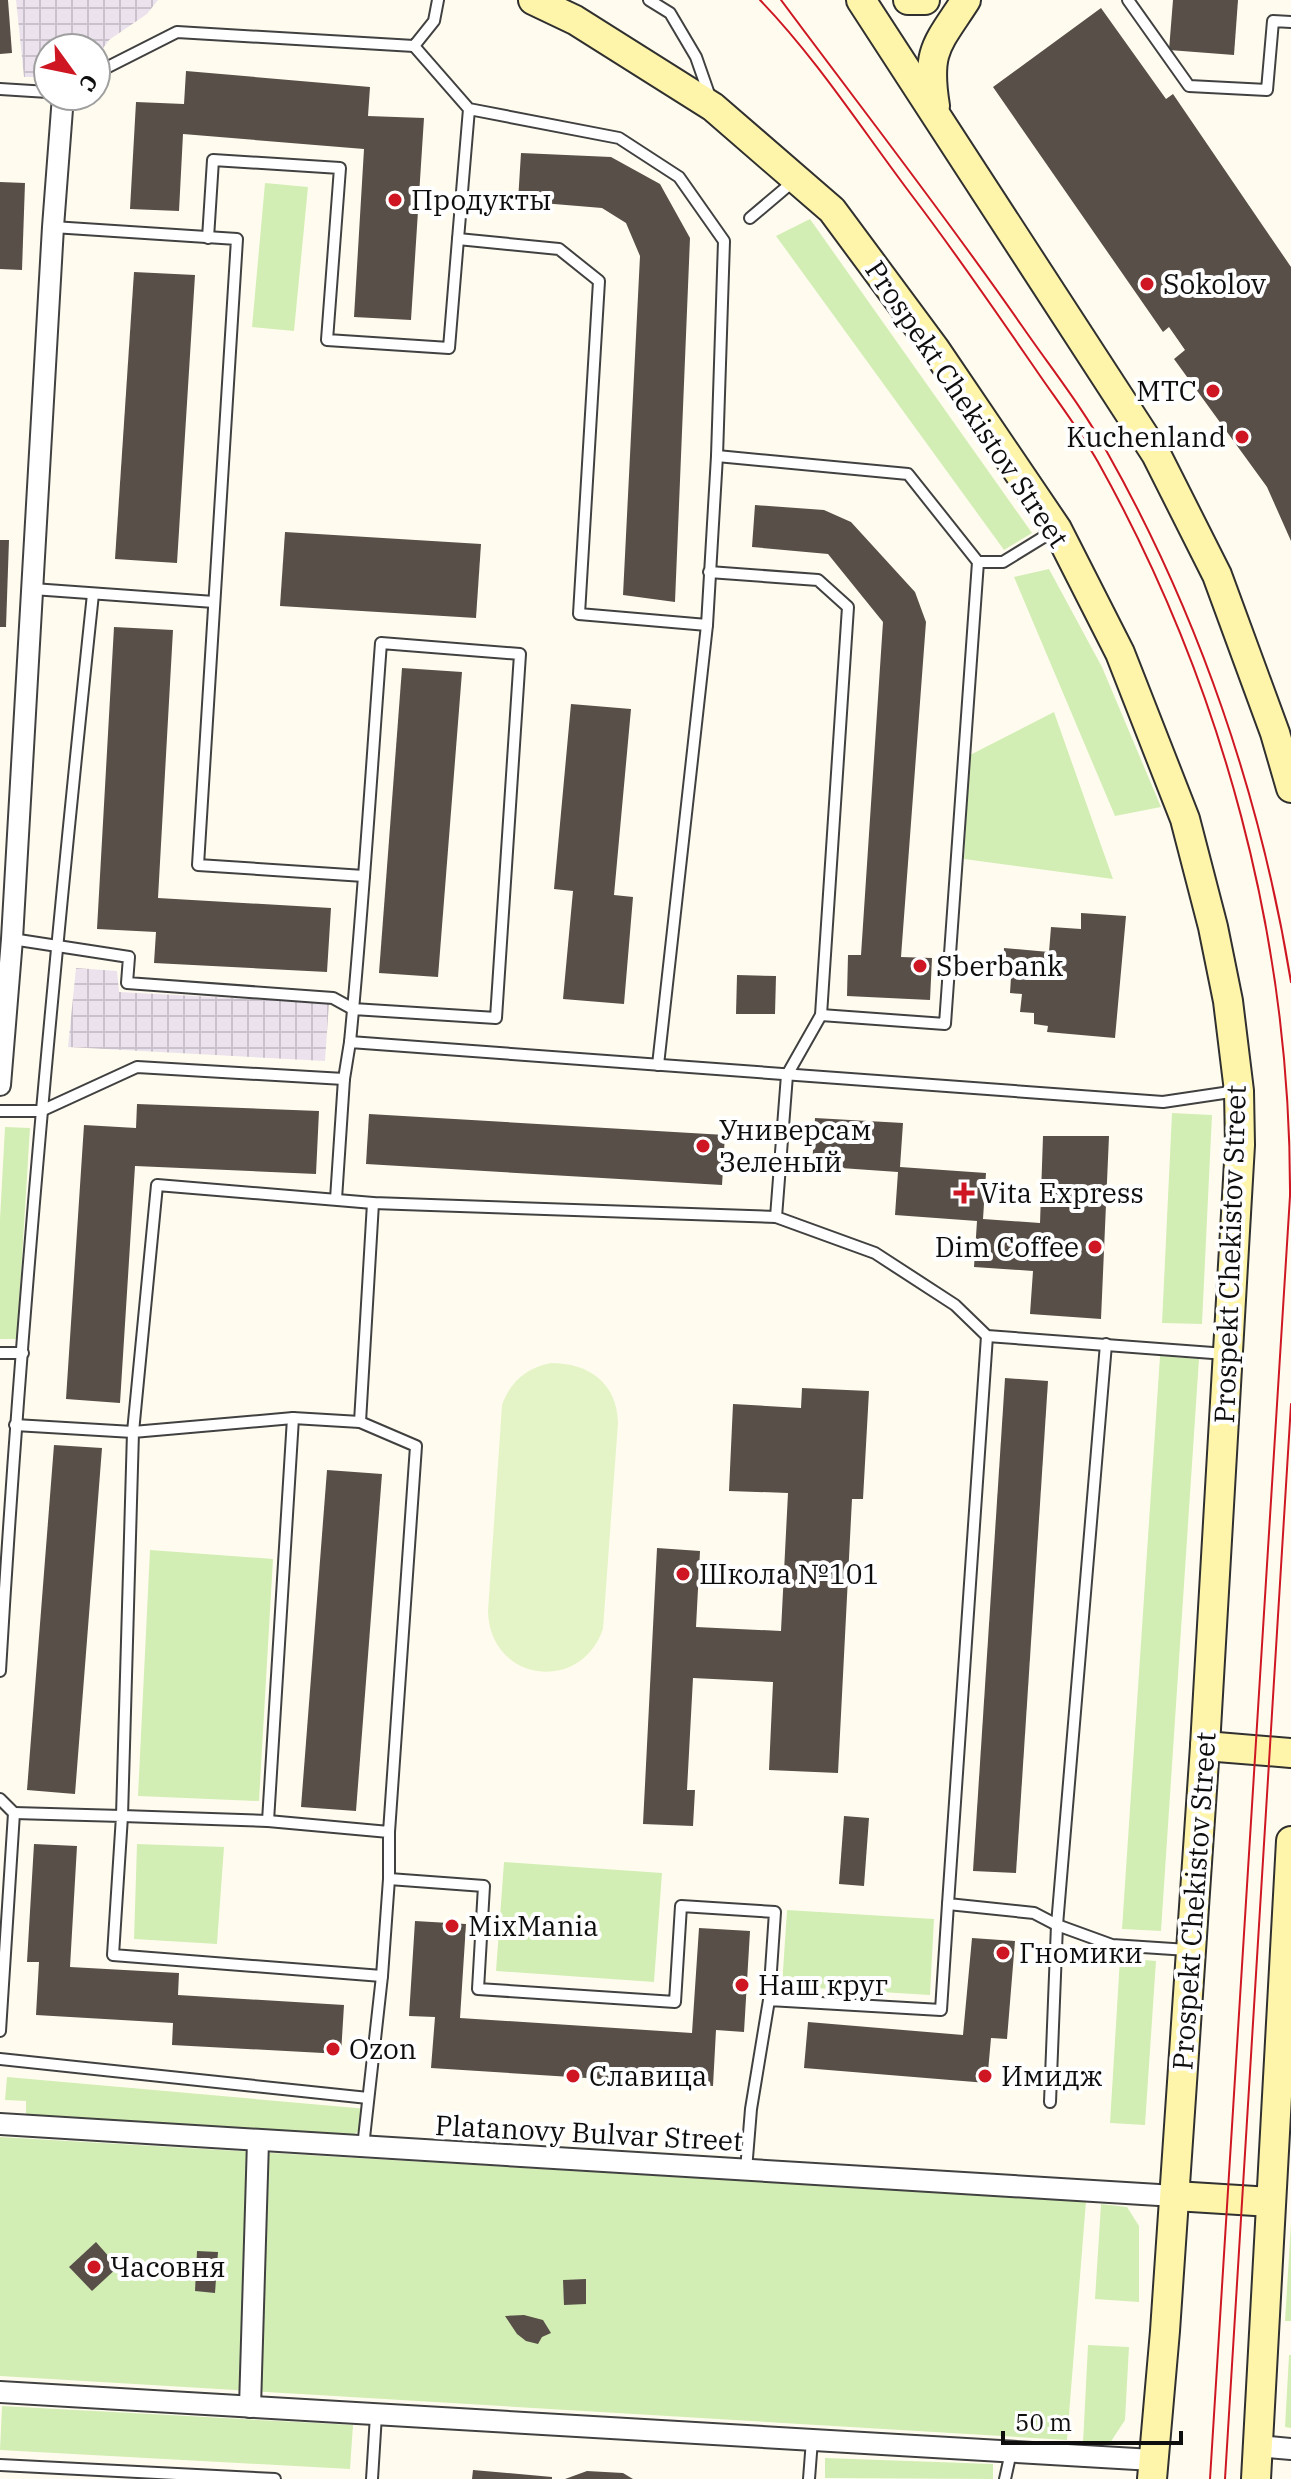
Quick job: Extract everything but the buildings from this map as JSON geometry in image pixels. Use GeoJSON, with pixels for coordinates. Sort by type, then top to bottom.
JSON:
{"type":"FeatureCollection","features":[{"type":"Feature","properties":{"kind":"main road","name":"Prospekt Chekistov Street"},"geometry":{"type":"LineString","coordinates":[[533,0],[575,20],[713,107],[832,210],[935,349],[1057,529],[1120,653],[1185,819],[1205,890],[1225,986],[1239,1091],[1240,1145],[1205,1746],[1175,2196],[1152,2470]]}},
{"type":"Feature","properties":{"kind":"main road"},"geometry":{"type":"LineString","coordinates":[[861,0],[1156,454],[1217,575],[1275,733],[1291,788]]}},
{"type":"Feature","properties":{"kind":"main road"},"geometry":{"type":"LineString","coordinates":[[908,0],[925,0]]}},
{"type":"Feature","properties":{"kind":"main road"},"geometry":{"type":"LineString","coordinates":[[935,111],[930,63],[936,47],[966,0]]}},
{"type":"Feature","properties":{"kind":"main road"},"geometry":{"type":"LineString","coordinates":[[1205,1746],[1291,1753]]}},
{"type":"Feature","properties":{"kind":"main road"},"geometry":{"type":"LineString","coordinates":[[1256,2479],[1271,2202],[1282,2116],[1291,1841]]}},
{"type":"Feature","properties":{"kind":"main road"},"geometry":{"type":"LineString","coordinates":[[1175,2196],[1271,2202]]}},
{"type":"Feature","properties":{"kind":"street"},"geometry":{"type":"LineString","coordinates":[[0,1085],[12,939],[62,112]]}},
{"type":"Feature","properties":{"kind":"street","name":"Platanovy Bulvar Street"},"geometry":{"type":"LineString","coordinates":[[0,2124],[1175,2196]]}},
{"type":"Feature","properties":{"kind":"street"},"geometry":{"type":"LineString","coordinates":[[250,2407],[258,2141]]}},
{"type":"Feature","properties":{"kind":"street"},"geometry":{"type":"LineString","coordinates":[[0,2392],[1011,2452],[1152,2470]]}},
{"type":"Feature","properties":{"kind":"street"},"geometry":{"type":"LineString","coordinates":[[1257,2446],[1291,2449]]}},
{"type":"Feature","properties":{"kind":"lane"},"geometry":{"type":"LineString","coordinates":[[414,46],[434,21],[438,0]]}},
{"type":"Feature","properties":{"kind":"lane"},"geometry":{"type":"LineString","coordinates":[[649,0],[670,13],[696,57],[713,107]]}},
{"type":"Feature","properties":{"kind":"lane"},"geometry":{"type":"LineString","coordinates":[[1128,0],[1189,86],[1267,90],[1273,21],[1291,22]]}},
{"type":"Feature","properties":{"kind":"lane"},"geometry":{"type":"LineString","coordinates":[[112,65],[177,32],[414,46],[469,109],[619,138],[679,177],[724,241],[717,456],[707,625],[658,1065]]}},
{"type":"Feature","properties":{"kind":"lane"},"geometry":{"type":"LineString","coordinates":[[0,89],[32,91]]}},
{"type":"Feature","properties":{"kind":"lane"},"geometry":{"type":"LineString","coordinates":[[208,238],[213,160],[340,168],[327,340],[449,348],[469,109]]}},
{"type":"Feature","properties":{"kind":"lane"},"geometry":{"type":"LineString","coordinates":[[750,218],[796,178]]}},
{"type":"Feature","properties":{"kind":"lane"},"geometry":{"type":"LineString","coordinates":[[53,227],[237,239],[198,865],[364,876]]}},
{"type":"Feature","properties":{"kind":"lane"},"geometry":{"type":"LineString","coordinates":[[458,239],[559,249],[599,281],[579,614],[707,625]]}},
{"type":"Feature","properties":{"kind":"lane"},"geometry":{"type":"LineString","coordinates":[[717,456],[908,474],[978,562],[945,1024],[821,1015]]}},
{"type":"Feature","properties":{"kind":"lane"},"geometry":{"type":"LineString","coordinates":[[978,562],[1003,562],[1057,529]]}},
{"type":"Feature","properties":{"kind":"lane"},"geometry":{"type":"LineString","coordinates":[[709,572],[818,580],[848,607],[821,1015],[787,1075],[776,1217]]}},
{"type":"Feature","properties":{"kind":"lane"},"geometry":{"type":"LineString","coordinates":[[33,589],[214,602]]}},
{"type":"Feature","properties":{"kind":"lane"},"geometry":{"type":"LineString","coordinates":[[0,1671],[5,1484],[23,1353],[56,944],[93,594]]}},
{"type":"Feature","properties":{"kind":"lane"},"geometry":{"type":"LineString","coordinates":[[12,939],[129,957],[127,983],[333,998],[353,1009],[496,1018],[520,654],[381,643],[364,876],[353,1009],[350,1042],[344,1079],[336,1199]]}},
{"type":"Feature","properties":{"kind":"lane"},"geometry":{"type":"LineString","coordinates":[[350,1042],[1163,1102],[1239,1091]]}},
{"type":"Feature","properties":{"kind":"lane"},"geometry":{"type":"LineString","coordinates":[[0,1111],[41,1111],[137,1067],[344,1079]]}},
{"type":"Feature","properties":{"kind":"lane"},"geometry":{"type":"LineString","coordinates":[[382,1976],[113,1955],[122,1816],[133,1432],[157,1185],[373,1203],[776,1217],[875,1253],[955,1305],[987,1336],[1228,1354]]}},
{"type":"Feature","properties":{"kind":"lane"},"geometry":{"type":"LineString","coordinates":[[360,1422],[373,1203]]}},
{"type":"Feature","properties":{"kind":"lane"},"geometry":{"type":"LineString","coordinates":[[769,2000],[941,2010],[987,1336]]}},
{"type":"Feature","properties":{"kind":"lane"},"geometry":{"type":"LineString","coordinates":[[1050,2102],[1057,1925],[1106,1344]]}},
{"type":"Feature","properties":{"kind":"lane"},"geometry":{"type":"LineString","coordinates":[[0,1353],[23,1353]]}},
{"type":"Feature","properties":{"kind":"lane"},"geometry":{"type":"LineString","coordinates":[[15,1425],[133,1432],[293,1418],[360,1422],[416,1446],[382,1976],[363,2147]]}},
{"type":"Feature","properties":{"kind":"lane"},"geometry":{"type":"LineString","coordinates":[[268,1821],[293,1418]]}},
{"type":"Feature","properties":{"kind":"lane"},"geometry":{"type":"LineString","coordinates":[[0,1799],[14,1813],[268,1821],[389,1832]]}},
{"type":"Feature","properties":{"kind":"lane"},"geometry":{"type":"LineString","coordinates":[[0,2031],[14,1813]]}},
{"type":"Feature","properties":{"kind":"lane"},"geometry":{"type":"LineString","coordinates":[[389,1879],[484,1886],[478,1989],[675,2002],[681,1906],[775,1912],[769,2000],[751,2109],[746,2170]]}},
{"type":"Feature","properties":{"kind":"lane"},"geometry":{"type":"LineString","coordinates":[[948,1904],[1034,1913],[1112,1945],[1190,1950]]}},
{"type":"Feature","properties":{"kind":"lane"},"geometry":{"type":"LineString","coordinates":[[0,2059],[368,2098]]}},
{"type":"Feature","properties":{"kind":"lane"},"geometry":{"type":"LineString","coordinates":[[372,2479],[376,2415]]}},
{"type":"Feature","properties":{"kind":"lane"},"geometry":{"type":"LineString","coordinates":[[809,2479],[812,2440]]}},
{"type":"Feature","properties":{"kind":"lane"},"geometry":{"type":"LineString","coordinates":[[1005,2479],[1011,2452]]}},
{"type":"Feature","properties":{"kind":"lane"},"geometry":{"type":"LineString","coordinates":[[0,2465],[275,2479]]}},
{"type":"Feature","properties":{"kind":"shaded area"},"geometry":{"type":"Polygon","coordinates":[[[16,0],[158,0],[147,14],[112,38],[112,32],[32,32],[32,77],[24,77],[16,0]]]}},
{"type":"Feature","properties":{"kind":"shaded area"},"geometry":{"type":"Polygon","coordinates":[[[76,968],[117,971],[119,992],[329,1003],[325,1061],[68,1047],[76,968]]]}},
{"type":"Feature","properties":{"kind":"green space"},"geometry":{"type":"Polygon","coordinates":[[[265,183],[308,187],[294,331],[252,327],[265,183]]]}},
{"type":"Feature","properties":{"kind":"green space"},"geometry":{"type":"Polygon","coordinates":[[[810,219],[1032,533],[1004,550],[776,236],[810,219]]]}},
{"type":"Feature","properties":{"kind":"green space"},"geometry":{"type":"Polygon","coordinates":[[[1049,569],[1102,667],[1161,807],[1115,816],[1014,577],[1049,569]]]}},
{"type":"Feature","properties":{"kind":"green space"},"geometry":{"type":"Polygon","coordinates":[[[1054,712],[1113,879],[964,859],[970,755],[1054,712]]]}},
{"type":"Feature","properties":{"kind":"green space"},"geometry":{"type":"Polygon","coordinates":[[[1172,1113],[1212,1115],[1202,1324],[1162,1323],[1172,1113]]]}},
{"type":"Feature","properties":{"kind":"green space"},"geometry":{"type":"Polygon","coordinates":[[[5,1127],[30,1128],[17,1339],[0,1339],[0,1219],[5,1127]]]}},
{"type":"Feature","properties":{"kind":"green space"},"geometry":{"type":"Polygon","coordinates":[[[1160,1356],[1199,1359],[1161,1931],[1122,1929],[1160,1356]]]}},
{"type":"Feature","properties":{"kind":"green space"},"geometry":{"type":"Polygon","coordinates":[[[551,1363],[577,1367],[598,1378],[612,1397],[618,1423],[603,1629],[591,1650],[575,1664],[557,1671],[537,1671],[519,1665],[503,1653],[492,1635],[488,1611],[502,1405],[520,1377],[534,1368],[551,1363]]]}},
{"type":"Feature","properties":{"kind":"green space"},"geometry":{"type":"Polygon","coordinates":[[[150,1550],[273,1559],[259,1801],[138,1796],[150,1550]]]}},
{"type":"Feature","properties":{"kind":"green space"},"geometry":{"type":"Polygon","coordinates":[[[137,1844],[224,1847],[217,1944],[134,1939],[137,1844]]]}},
{"type":"Feature","properties":{"kind":"green space"},"geometry":{"type":"Polygon","coordinates":[[[504,1862],[662,1873],[654,1982],[496,1971],[504,1862]]]}},
{"type":"Feature","properties":{"kind":"green space"},"geometry":{"type":"Polygon","coordinates":[[[787,1910],[934,1919],[930,1995],[782,1986],[787,1910]]]}},
{"type":"Feature","properties":{"kind":"green space"},"geometry":{"type":"Polygon","coordinates":[[[1120,1958],[1156,1961],[1145,2125],[1110,2123],[1120,1958]]]}},
{"type":"Feature","properties":{"kind":"green space"},"geometry":{"type":"Polygon","coordinates":[[[7,2077],[368,2109],[365,2126],[352,2136],[26,2115],[26,2101],[5,2100],[7,2077]]]}},
{"type":"Feature","properties":{"kind":"green space"},"geometry":{"type":"Polygon","coordinates":[[[0,2137],[1086,2201],[1067,2440],[0,2376],[0,2137]]]}},
{"type":"Feature","properties":{"kind":"green space"},"geometry":{"type":"Polygon","coordinates":[[[1101,2204],[1127,2207],[1139,2226],[1139,2302],[1095,2299],[1101,2204]]]}},
{"type":"Feature","properties":{"kind":"green space"},"geometry":{"type":"Polygon","coordinates":[[[1291,2223],[1291,2321],[1285,2321],[1291,2223]]]}},
{"type":"Feature","properties":{"kind":"green space"},"geometry":{"type":"Polygon","coordinates":[[[1088,2345],[1129,2347],[1125,2420],[1110,2443],[1083,2443],[1088,2345]]]}},
{"type":"Feature","properties":{"kind":"green space"},"geometry":{"type":"Polygon","coordinates":[[[1291,2355],[1291,2428],[1285,2427],[1291,2355]]]}},
{"type":"Feature","properties":{"kind":"green space"},"geometry":{"type":"Polygon","coordinates":[[[2,2406],[353,2425],[350,2469],[0,2450],[2,2406]]]}},
{"type":"Feature","properties":{"kind":"green space"},"geometry":{"type":"Polygon","coordinates":[[[825,2458],[993,2464],[993,2479],[825,2478],[825,2458]]]}},
{"type":"Feature","properties":{"kind":"tram line"},"geometry":{"type":"LineString","coordinates":[[760,0],[820,71],[944,239],[1098,462],[1142,547],[1181,635],[1214,725],[1241,817],[1263,910],[1278,1004],[1287,1100],[1290,1196],[1210,2479]]}},
{"type":"Feature","properties":{"kind":"tram line"},"geometry":{"type":"LineString","coordinates":[[781,0],[1066,388],[1098,436],[1140,514],[1198,643],[1244,776],[1263,844],[1291,982]]}},
{"type":"Feature","properties":{"kind":"tram line"},"geometry":{"type":"LineString","coordinates":[[1225,2479],[1291,1404]]}},
{"type":"Feature","properties":{"kind":"place","name":"Продукты"},"geometry":{"type":"Point","coordinates":[395,200]}},
{"type":"Feature","properties":{"kind":"place","name":"Sokolov"},"geometry":{"type":"Point","coordinates":[1147,284]}},
{"type":"Feature","properties":{"kind":"place","name":"МТС"},"geometry":{"type":"Point","coordinates":[1213,391]}},
{"type":"Feature","properties":{"kind":"place","name":"Kuchenland"},"geometry":{"type":"Point","coordinates":[1242,437]}},
{"type":"Feature","properties":{"kind":"place","name":"Sberbank"},"geometry":{"type":"Point","coordinates":[920,966]}},
{"type":"Feature","properties":{"kind":"place","name":"Универсам Зеленый"},"geometry":{"type":"Point","coordinates":[703,1146]}},
{"type":"Feature","properties":{"kind":"place","name":"Vita Express"},"geometry":{"type":"Point","coordinates":[964,1193]}},
{"type":"Feature","properties":{"kind":"place","name":"Dim Coffee"},"geometry":{"type":"Point","coordinates":[1095,1247]}},
{"type":"Feature","properties":{"kind":"place","name":"Школа №101"},"geometry":{"type":"Point","coordinates":[683,1574]}},
{"type":"Feature","properties":{"kind":"place","name":"MixMania"},"geometry":{"type":"Point","coordinates":[452,1926]}},
{"type":"Feature","properties":{"kind":"place","name":"Гномики"},"geometry":{"type":"Point","coordinates":[1003,1953]}},
{"type":"Feature","properties":{"kind":"place","name":"Наш круг"},"geometry":{"type":"Point","coordinates":[742,1985]}},
{"type":"Feature","properties":{"kind":"place","name":"Ozon"},"geometry":{"type":"Point","coordinates":[333,2049]}},
{"type":"Feature","properties":{"kind":"place","name":"Славица"},"geometry":{"type":"Point","coordinates":[573,2076]}},
{"type":"Feature","properties":{"kind":"place","name":"Имидж"},"geometry":{"type":"Point","coordinates":[985,2076]}},
{"type":"Feature","properties":{"kind":"place","name":"Часовня"},"geometry":{"type":"Point","coordinates":[94,2267]}}]}
